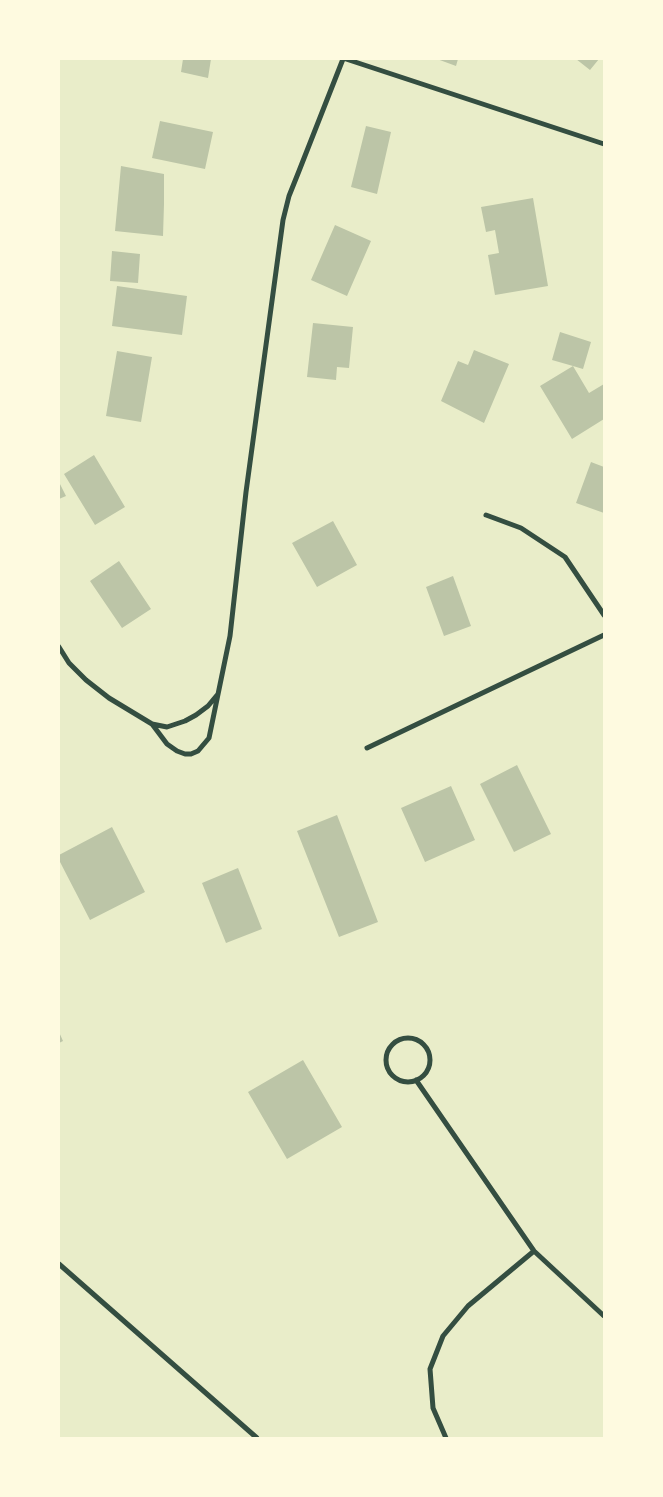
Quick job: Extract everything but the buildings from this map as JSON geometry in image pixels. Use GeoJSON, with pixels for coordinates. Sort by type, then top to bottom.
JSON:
{"type":"FeatureCollection","features":[{"type":"Feature","properties":{"kind":"street"},"geometry":{"type":"LineString","coordinates":[[152,724],[167,744],[184,754],[198,751],[209,738],[230,636],[246,492],[283,220],[289,196],[344,59],[604,144]]}},
{"type":"Feature","properties":{"kind":"street"},"geometry":{"type":"LineString","coordinates":[[486,515],[521,528],[564,557],[604,615]]}},
{"type":"Feature","properties":{"kind":"street"},"geometry":{"type":"LineString","coordinates":[[367,748],[604,635]]}},
{"type":"Feature","properties":{"kind":"street"},"geometry":{"type":"LineString","coordinates":[[59,647],[69,662],[86,680],[109,698],[152,724],[167,727],[185,721],[202,710],[218,694]]}},
{"type":"Feature","properties":{"kind":"street"},"geometry":{"type":"LineString","coordinates":[[405,1038],[417,1040],[426,1048],[430,1060],[426,1072],[416,1080],[404,1082],[393,1076],[386,1066],[386,1053],[393,1043],[405,1038]]}},
{"type":"Feature","properties":{"kind":"street"},"geometry":{"type":"LineString","coordinates":[[416,1080],[534,1250],[604,1316]]}},
{"type":"Feature","properties":{"kind":"street"},"geometry":{"type":"LineString","coordinates":[[446,1438],[433,1408],[430,1369],[444,1336],[468,1306],[534,1250]]}},
{"type":"Feature","properties":{"kind":"street"},"geometry":{"type":"LineString","coordinates":[[59,1264],[257,1438]]}}]}
